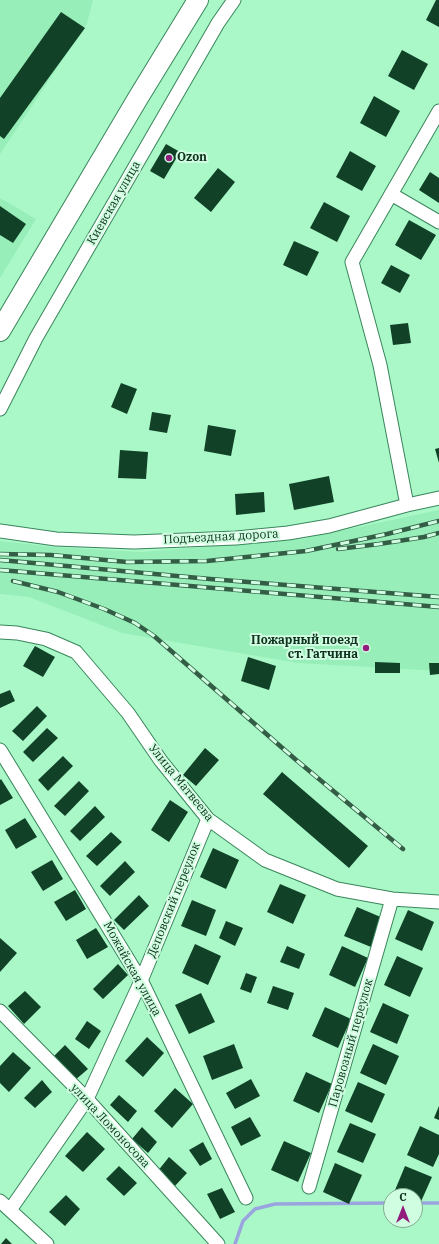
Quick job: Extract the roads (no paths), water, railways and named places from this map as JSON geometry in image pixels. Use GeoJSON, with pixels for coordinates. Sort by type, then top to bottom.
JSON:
{"type":"FeatureCollection","features":[{"type":"Feature","properties":{"kind":"main road"},"geometry":{"type":"LineString","coordinates":[[0,332],[138,98],[198,0]]}},
{"type":"Feature","properties":{"kind":"street","name":"Киевская улица"},"geometry":{"type":"LineString","coordinates":[[0,409],[36,338],[214,30],[234,0]]}},
{"type":"Feature","properties":{"kind":"street"},"geometry":{"type":"LineString","coordinates":[[407,505],[380,365],[352,262],[439,111]]}},
{"type":"Feature","properties":{"kind":"street"},"geometry":{"type":"LineString","coordinates":[[391,194],[439,222]]}},
{"type":"Feature","properties":{"kind":"street","name":"Подъездная дорога"},"geometry":{"type":"LineString","coordinates":[[0,531],[56,539],[134,542],[236,538],[288,533],[329,526],[439,498]]}},
{"type":"Feature","properties":{"kind":"street","name":"Улица Матвеева"},"geometry":{"type":"LineString","coordinates":[[0,632],[17,633],[46,638],[76,652],[128,713],[160,760],[208,819],[265,860],[337,889],[392,899],[439,902]]}},
{"type":"Feature","properties":{"kind":"street","name":"Можайская улица"},"geometry":{"type":"LineString","coordinates":[[0,750],[141,981],[246,1198]]}},
{"type":"Feature","properties":{"kind":"street","name":"Деповский переулок"},"geometry":{"type":"LineString","coordinates":[[10,1210],[87,1099],[141,981],[208,819]]}},
{"type":"Feature","properties":{"kind":"street","name":"Паровозный переулок"},"geometry":{"type":"LineString","coordinates":[[309,1187],[392,899]]}},
{"type":"Feature","properties":{"kind":"street","name":"улица Ломоносова"},"geometry":{"type":"LineString","coordinates":[[0,1011],[87,1099],[218,1244]]}},
{"type":"Feature","properties":{"kind":"street"},"geometry":{"type":"LineString","coordinates":[[0,1201],[47,1244]]}},
{"type":"Feature","properties":{"kind":"waterway"},"geometry":{"type":"LineString","coordinates":[[235,1244],[243,1221],[255,1209],[275,1204],[383,1203]]}},
{"type":"Feature","properties":{"kind":"waterway"},"geometry":{"type":"LineString","coordinates":[[423,1203],[439,1203]]}},
{"type":"Feature","properties":{"kind":"railway"},"geometry":{"type":"LineString","coordinates":[[0,554],[51,555],[127,562],[207,561],[306,551],[387,534],[439,521]]}},
{"type":"Feature","properties":{"kind":"railway"},"geometry":{"type":"LineString","coordinates":[[338,549],[424,537],[439,533]]}},
{"type":"Feature","properties":{"kind":"railway"},"geometry":{"type":"LineString","coordinates":[[0,560],[210,579],[439,597]]}},
{"type":"Feature","properties":{"kind":"railway"},"geometry":{"type":"LineString","coordinates":[[0,570],[439,607]]}},
{"type":"Feature","properties":{"kind":"railway"},"geometry":{"type":"LineString","coordinates":[[13,581],[58,592],[104,609],[135,623],[154,636],[295,759],[403,849]]}},
{"type":"Feature","properties":{"kind":"place","name":"Ozon"},"geometry":{"type":"Point","coordinates":[169,158]}},
{"type":"Feature","properties":{"kind":"place","name":"Пожарный поезд ст. Гатчина"},"geometry":{"type":"Point","coordinates":[366,648]}}]}
